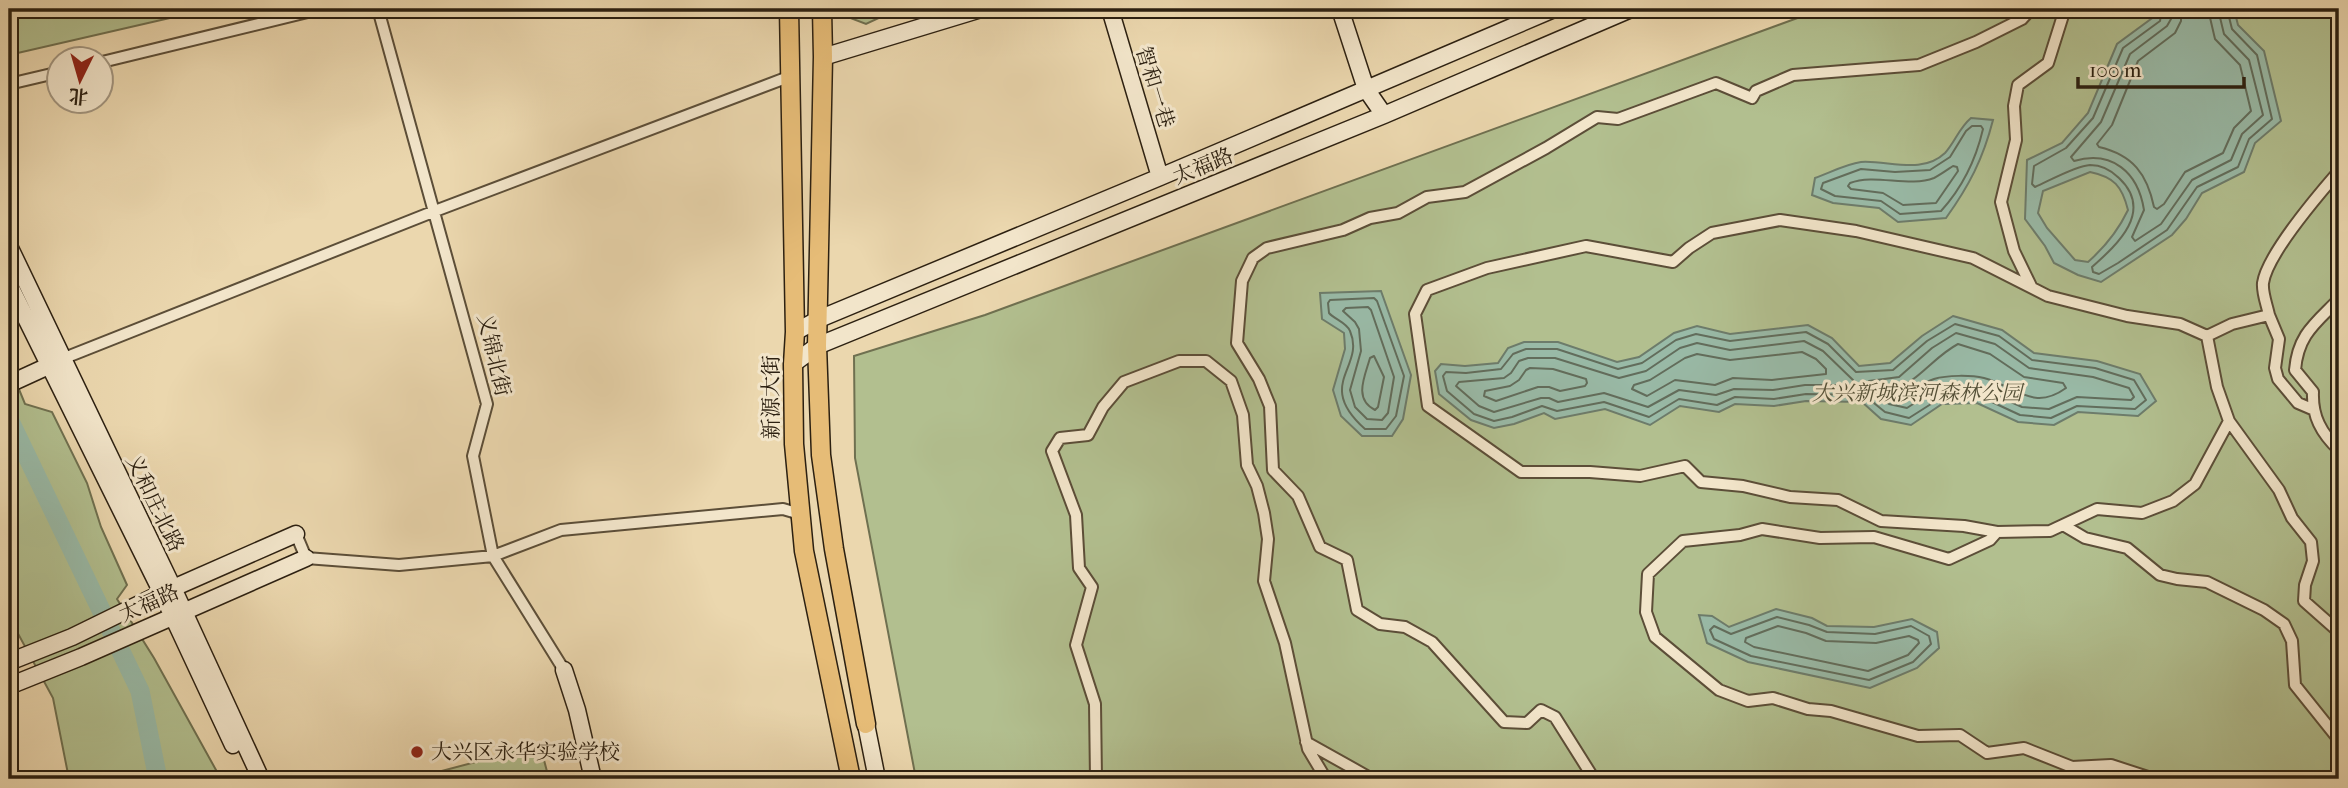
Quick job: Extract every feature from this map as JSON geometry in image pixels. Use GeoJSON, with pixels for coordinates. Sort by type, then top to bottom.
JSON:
{"type":"FeatureCollection","features":[{"type":"Feature","properties":{"kind":"main road","name":"新源大街"},"geometry":{"type":"LineString","coordinates":[[789,9],[795,332],[794,444],[804,551],[851,779]]}},
{"type":"Feature","properties":{"kind":"main road"},"geometry":{"type":"LineString","coordinates":[[822,9],[817,346],[821,455],[834,549],[877,779]]}},
{"type":"Feature","properties":{"kind":"main road"},"geometry":{"type":"LineString","coordinates":[[823,57],[981,9]]}},
{"type":"Feature","properties":{"kind":"main road","name":"智和一巷"},"geometry":{"type":"LineString","coordinates":[[1110,9],[1160,177]]}},
{"type":"Feature","properties":{"kind":"main road"},"geometry":{"type":"LineString","coordinates":[[1340,9],[1366,89],[1384,115]]}},
{"type":"Feature","properties":{"kind":"main road","name":"太福路"},"geometry":{"type":"LineString","coordinates":[[795,332],[819,319],[1554,9]]}},
{"type":"Feature","properties":{"kind":"main road","name":"太福路"},"geometry":{"type":"LineString","coordinates":[[793,364],[817,346],[1384,115],[1631,9]]}},
{"type":"Feature","properties":{"kind":"main road","name":"义和庄北路"},"geometry":{"type":"LineString","coordinates":[[9,246],[56,363],[261,779]]}},
{"type":"Feature","properties":{"kind":"main road","name":"义和庄北路"},"geometry":{"type":"LineString","coordinates":[[9,284],[56,363]]}},
{"type":"Feature","properties":{"kind":"main road"},"geometry":{"type":"LineString","coordinates":[[13,382],[56,363]]}},
{"type":"Feature","properties":{"kind":"main road","name":"太福路"},"geometry":{"type":"LineString","coordinates":[[9,662],[72,638],[167,590],[296,534]]}},
{"type":"Feature","properties":{"kind":"main road","name":"太福路"},"geometry":{"type":"LineString","coordinates":[[9,686],[306,558]]}},
{"type":"Feature","properties":{"kind":"main road","name":"义和庄北路"},"geometry":{"type":"LineString","coordinates":[[178,613],[249,779]]}},
{"type":"Feature","properties":{"kind":"main road","name":"义锦北街"},"geometry":{"type":"LineString","coordinates":[[564,670],[578,710],[593,779]]}},
{"type":"Feature","properties":{"kind":"street"},"geometry":{"type":"LineString","coordinates":[[116,59],[320,9]]}},
{"type":"Feature","properties":{"kind":"street","name":"义锦北街"},"geometry":{"type":"LineString","coordinates":[[378,9],[487,404],[473,456],[493,556],[564,670]]}},
{"type":"Feature","properties":{"kind":"street"},"geometry":{"type":"LineString","coordinates":[[1594,779],[1555,717],[1541,710],[1527,723],[1504,722],[1432,642],[1405,627],[1380,624],[1357,610],[1347,560],[1320,547],[1298,496],[1273,470],[1270,406],[1259,379],[1237,343],[1242,281],[1253,258],[1267,248],[1343,230],[1370,218],[1398,213],[1427,197],[1465,192],[1597,117],[1618,119],[1716,83],[1752,98],[1756,90],[1793,75],[1919,65],[2022,19],[2031,9]]}},
{"type":"Feature","properties":{"kind":"street"},"geometry":{"type":"LineString","coordinates":[[2031,286],[2014,251],[2001,202],[2016,141],[2014,106],[2018,85],[2048,63],[2065,9]]}},
{"type":"Feature","properties":{"kind":"street"},"geometry":{"type":"LineString","coordinates":[[9,84],[46,75]]}},
{"type":"Feature","properties":{"kind":"street"},"geometry":{"type":"LineString","coordinates":[[56,363],[435,211],[791,76]]}},
{"type":"Feature","properties":{"kind":"street"},"geometry":{"type":"LineString","coordinates":[[2312,409],[2298,402],[2278,379],[2275,368],[2279,339],[2269,315],[2263,287],[2266,270],[2312,201],[2339,171]]}},
{"type":"Feature","properties":{"kind":"street"},"geometry":{"type":"LineString","coordinates":[[2229,421],[2195,484],[2173,501],[2142,513],[2097,509],[2050,531],[1997,532],[1964,526],[1881,521],[1838,500],[1790,497],[1744,486],[1701,482],[1685,466],[1640,476],[1521,472],[1428,406],[1415,314],[1427,290],[1487,268],[1586,246],[1673,261],[1712,233],[1780,220],[1856,230],[1973,258],[2048,296],[2127,316],[2180,324],[2207,336],[2232,324],[2269,315]]}},
{"type":"Feature","properties":{"kind":"street"},"geometry":{"type":"LineString","coordinates":[[2339,299],[2306,333],[2297,351],[2295,370],[2313,392],[2312,409],[2321,428],[2339,450]]}},
{"type":"Feature","properties":{"kind":"street"},"geometry":{"type":"LineString","coordinates":[[2207,336],[2217,387],[2229,421],[2279,490],[2292,518],[2311,542],[2313,561],[2305,585],[2304,601],[2339,632]]}},
{"type":"Feature","properties":{"kind":"street"},"geometry":{"type":"LineString","coordinates":[[1096,779],[1095,704],[1076,645],[1092,587],[1079,568],[1076,515],[1052,450],[1060,438],[1088,435],[1103,407],[1124,382],[1179,361],[1206,361],[1231,381],[1243,415],[1247,465],[1262,504],[1268,540],[1264,582],[1285,643],[1308,749],[1326,779]]}},
{"type":"Feature","properties":{"kind":"street"},"geometry":{"type":"LineString","coordinates":[[296,534],[306,558],[399,565],[493,556],[561,530],[783,509],[800,514]]}},
{"type":"Feature","properties":{"kind":"street"},"geometry":{"type":"LineString","coordinates":[[2063,525],[2085,538],[2127,548],[2160,575],[2207,582],[2264,610],[2284,624],[2292,641],[2295,685],[2339,740]]}},
{"type":"Feature","properties":{"kind":"street"},"geometry":{"type":"LineString","coordinates":[[1997,532],[1990,540],[1948,559],[1874,537],[1820,538],[1762,529],[1741,535],[1683,541],[1648,574],[1646,612],[1655,637],[1686,665],[1719,690],[1748,701],[1773,698],[1808,709],[1831,711],[1867,720],[1918,736],[1960,735],[1987,753],[2024,748],[2072,767],[2110,765],[2154,779]]}},
{"type":"Feature","properties":{"kind":"street"},"geometry":{"type":"LineString","coordinates":[[1306,742],[1360,775],[1372,779]]}},
{"type":"Feature","properties":{"kind":"green space"},"geometry":{"type":"Polygon","coordinates":[[[9,9],[209,9],[46,46],[9,55],[9,9]]]}},
{"type":"Feature","properties":{"kind":"green space"},"geometry":{"type":"Polygon","coordinates":[[[840,9],[898,9],[866,24],[840,14],[840,9]]]}},
{"type":"Feature","properties":{"kind":"green space","name":"大兴新城滨河森林公园"},"geometry":{"type":"Polygon","coordinates":[[[1822,9],[2339,9],[2339,779],[916,779],[855,458],[854,356],[985,315],[1822,9]]]}},
{"type":"Feature","properties":{"kind":"green space"},"geometry":{"type":"Polygon","coordinates":[[[9,365],[25,404],[52,412],[87,483],[101,527],[127,585],[117,599],[154,658],[221,779],[69,779],[53,698],[9,617],[9,365]]]}},
{"type":"Feature","properties":{"kind":"green space"},"geometry":{"type":"Polygon","coordinates":[[[540,745],[549,779],[435,779],[434,773],[540,745]]]}},
{"type":"Feature","properties":{"kind":"water"},"geometry":{"type":"Polygon","coordinates":[[[2155,9],[2234,9],[2238,25],[2264,51],[2281,121],[2255,143],[2244,172],[2202,193],[2172,235],[2101,282],[2078,275],[2054,263],[2025,219],[2027,160],[2062,143],[2088,113],[2117,44],[2155,16],[2155,9]],[[2090,172],[2043,191],[2038,213],[2047,228],[2075,260],[2088,262],[2115,232],[2128,210],[2116,184],[2090,172]]]}},
{"type":"Feature","properties":{"kind":"water"},"geometry":{"type":"Polygon","coordinates":[[[1971,118],[1993,120],[1974,172],[1946,218],[1898,222],[1879,208],[1833,203],[1812,195],[1815,178],[1849,165],[1871,162],[1915,165],[1936,160],[1945,153],[1971,118]]]}},
{"type":"Feature","properties":{"kind":"water"},"geometry":{"type":"Polygon","coordinates":[[[1381,291],[1411,375],[1403,419],[1392,436],[1362,436],[1341,416],[1333,390],[1345,349],[1344,333],[1322,319],[1320,293],[1381,291]]]}},
{"type":"Feature","properties":{"kind":"water"},"geometry":{"type":"Polygon","coordinates":[[[1953,316],[2002,330],[2034,353],[2097,361],[2140,374],[2156,401],[2138,416],[2078,412],[2054,425],[2018,422],[1977,403],[1942,404],[1911,425],[1881,419],[1862,402],[1806,401],[1774,406],[1735,404],[1719,412],[1680,406],[1650,425],[1605,409],[1555,419],[1544,413],[1494,428],[1471,420],[1439,394],[1435,371],[1441,364],[1465,366],[1498,363],[1508,348],[1524,342],[1558,342],[1617,362],[1639,357],[1674,333],[1697,326],[1730,334],[1808,325],[1832,338],[1859,366],[1890,363],[1922,336],[1953,316]]]}},
{"type":"Feature","properties":{"kind":"water"},"geometry":{"type":"Polygon","coordinates":[[[1776,609],[1812,618],[1827,626],[1874,627],[1912,619],[1937,632],[1939,648],[1917,668],[1870,688],[1748,662],[1707,643],[1699,615],[1712,616],[1729,627],[1776,609]]]}},
{"type":"Feature","properties":{"kind":"waterway"},"geometry":{"type":"LineString","coordinates":[[9,419],[140,691],[158,779]]}},
{"type":"Feature","properties":{"kind":"place","name":"大兴区永华实验学校"},"geometry":{"type":"Point","coordinates":[417,752]}}]}
